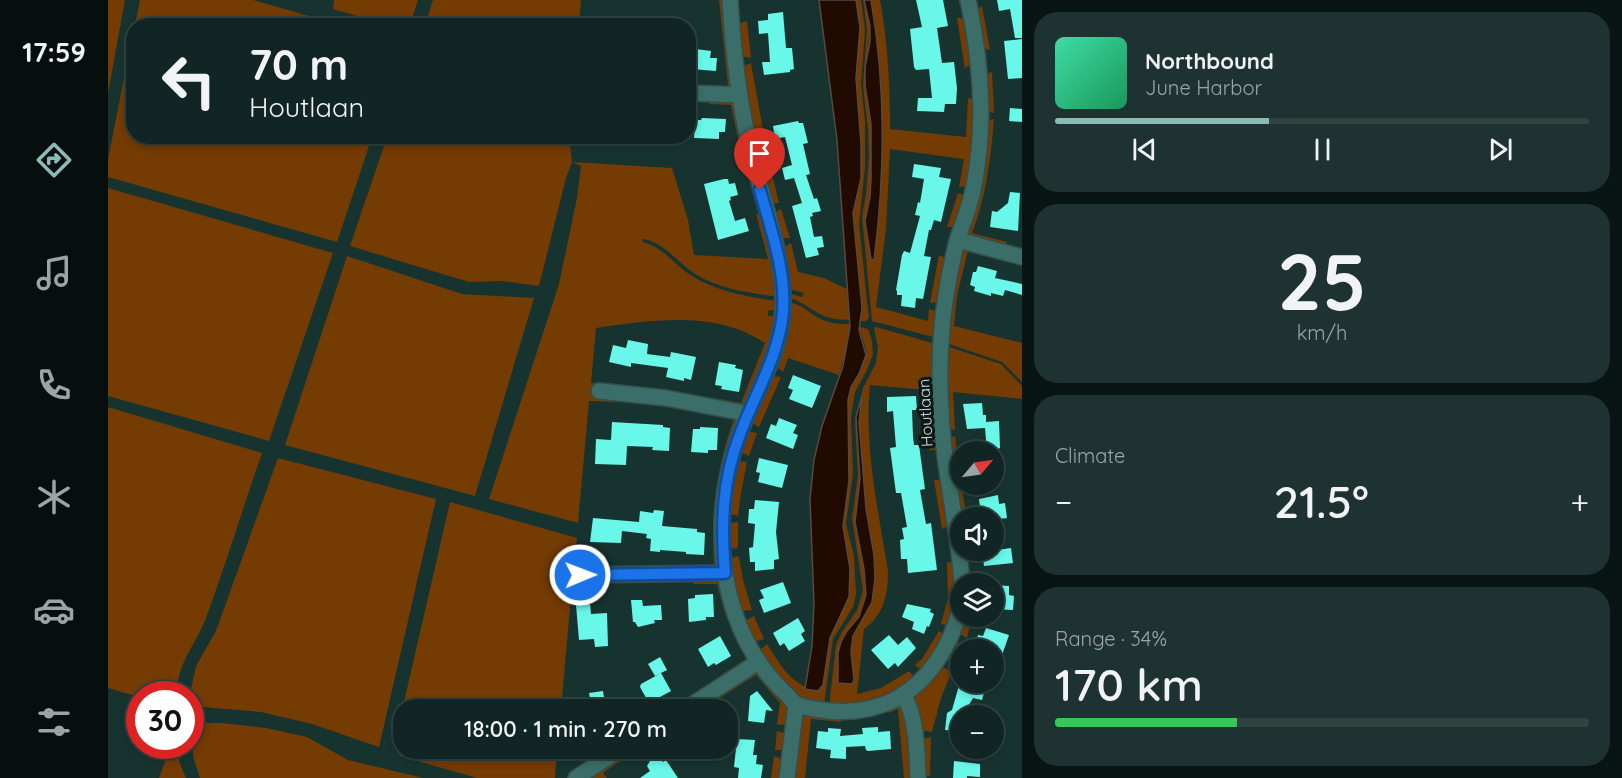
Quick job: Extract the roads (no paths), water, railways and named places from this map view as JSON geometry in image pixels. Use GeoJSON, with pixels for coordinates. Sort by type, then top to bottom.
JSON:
{"type":"FeatureCollection","features":[{"type":"Feature","properties":{"kind":"street"},"geometry":{"type":"LineString","coordinates":[[730,0],[740,95],[750,150],[778,257],[783,300],[776,346],[747,416],[732,460],[722,513],[725,573],[738,621],[758,662],[796,704],[843,713],[878,705],[903,694],[930,671],[950,641],[954,627]]}},
{"type":"Feature","properties":{"kind":"street","name":"Houtlaan"},"geometry":{"type":"LineString","coordinates":[[961,573],[943,440],[940,391],[944,302],[974,184],[981,113],[978,67],[968,0]]}},
{"type":"Feature","properties":{"kind":"street"},"geometry":{"type":"LineString","coordinates":[[696,93],[740,95]]}},
{"type":"Feature","properties":{"kind":"street"},"geometry":{"type":"LineString","coordinates":[[958,240],[1022,256]]}},
{"type":"Feature","properties":{"kind":"street"},"geometry":{"type":"LineString","coordinates":[[599,392],[666,398],[739,412],[747,416]]}},
{"type":"Feature","properties":{"kind":"street"},"geometry":{"type":"LineString","coordinates":[[580,575],[725,573]]}},
{"type":"Feature","properties":{"kind":"street"},"geometry":{"type":"LineString","coordinates":[[701,699],[758,662]]}},
{"type":"Feature","properties":{"kind":"street"},"geometry":{"type":"LineString","coordinates":[[903,694],[910,705],[918,778]]}},
{"type":"Feature","properties":{"kind":"street"},"geometry":{"type":"LineString","coordinates":[[787,778],[796,704]]}},
{"type":"Feature","properties":{"kind":"street"},"geometry":{"type":"LineString","coordinates":[[576,778],[605,759]]}}]}
